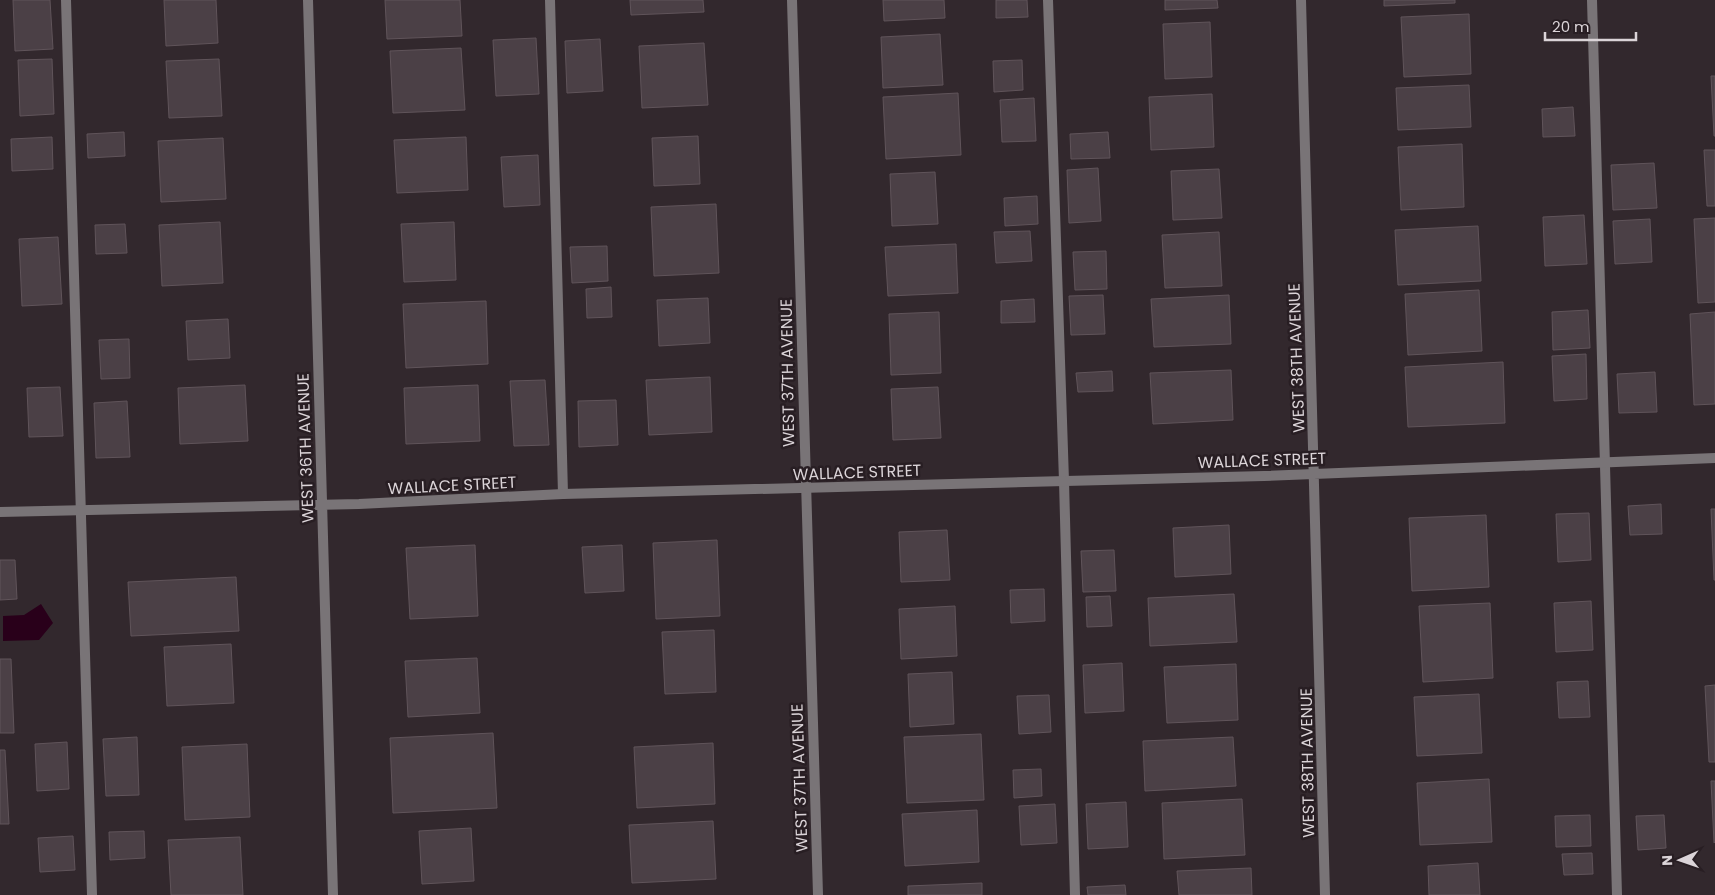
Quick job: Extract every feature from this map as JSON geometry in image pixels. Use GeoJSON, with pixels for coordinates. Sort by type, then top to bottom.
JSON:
{"type":"FeatureCollection","features":[{"type":"Feature","properties":{"kind":"street"},"geometry":{"type":"LineString","coordinates":[[66,0],[92,895]]}},
{"type":"Feature","properties":{"kind":"street","name":"WEST 36TH AVENUE"},"geometry":{"type":"LineString","coordinates":[[308,0],[333,895]]}},
{"type":"Feature","properties":{"kind":"street"},"geometry":{"type":"LineString","coordinates":[[550,0],[563,494]]}},
{"type":"Feature","properties":{"kind":"street","name":"WEST 37TH AVENUE"},"geometry":{"type":"LineString","coordinates":[[792,0],[818,895]]}},
{"type":"Feature","properties":{"kind":"street"},"geometry":{"type":"LineString","coordinates":[[1048,0],[1075,895]]}},
{"type":"Feature","properties":{"kind":"street","name":"WEST 38TH AVENUE"},"geometry":{"type":"LineString","coordinates":[[1301,0],[1325,895]]}},
{"type":"Feature","properties":{"kind":"street"},"geometry":{"type":"LineString","coordinates":[[1592,0],[1617,895]]}},
{"type":"Feature","properties":{"kind":"street","name":"WALLACE STREET"},"geometry":{"type":"LineString","coordinates":[[0,512],[321,504],[563,494],[1314,474],[1715,458]]}},
{"type":"Feature","properties":{"kind":"shaded area"},"geometry":{"type":"Polygon","coordinates":[[[41,604],[53,623],[39,640],[3,641],[3,616],[24,615],[41,604]]]}},
{"type":"Feature","properties":{"kind":"building"},"geometry":{"type":"Polygon","coordinates":[[[13,0],[50,0],[53,49],[15,51],[13,0]]]}},
{"type":"Feature","properties":{"kind":"building"},"geometry":{"type":"Polygon","coordinates":[[[164,0],[216,0],[218,43],[166,46],[164,0]]]}},
{"type":"Feature","properties":{"kind":"building"},"geometry":{"type":"Polygon","coordinates":[[[385,0],[460,0],[462,36],[387,39],[385,0]]]}},
{"type":"Feature","properties":{"kind":"building"},"geometry":{"type":"Polygon","coordinates":[[[630,0],[703,0],[704,12],[631,15],[630,0]]]}},
{"type":"Feature","properties":{"kind":"building"},"geometry":{"type":"Polygon","coordinates":[[[883,0],[944,0],[945,18],[884,21],[883,0]]]}},
{"type":"Feature","properties":{"kind":"building"},"geometry":{"type":"Polygon","coordinates":[[[996,0],[1027,0],[1028,17],[996,18],[996,0]]]}},
{"type":"Feature","properties":{"kind":"building"},"geometry":{"type":"Polygon","coordinates":[[[1165,0],[1217,0],[1218,8],[1165,10],[1165,0]]]}},
{"type":"Feature","properties":{"kind":"building"},"geometry":{"type":"Polygon","coordinates":[[[1384,0],[1455,0],[1455,3],[1384,6],[1384,0]]]}},
{"type":"Feature","properties":{"kind":"building"},"geometry":{"type":"Polygon","coordinates":[[[1469,14],[1471,74],[1404,77],[1401,17],[1469,14]]]}},
{"type":"Feature","properties":{"kind":"building"},"geometry":{"type":"Polygon","coordinates":[[[1210,22],[1212,77],[1165,79],[1163,24],[1210,22]]]}},
{"type":"Feature","properties":{"kind":"building"},"geometry":{"type":"Polygon","coordinates":[[[940,34],[943,85],[883,88],[881,37],[940,34]]]}},
{"type":"Feature","properties":{"kind":"building"},"geometry":{"type":"Polygon","coordinates":[[[536,38],[539,94],[496,96],[493,40],[536,38]]]}},
{"type":"Feature","properties":{"kind":"building"},"geometry":{"type":"Polygon","coordinates":[[[600,39],[603,91],[567,93],[565,41],[600,39]]]}},
{"type":"Feature","properties":{"kind":"building"},"geometry":{"type":"Polygon","coordinates":[[[704,43],[708,105],[642,108],[639,46],[704,43]]]}},
{"type":"Feature","properties":{"kind":"building"},"geometry":{"type":"Polygon","coordinates":[[[461,48],[465,110],[393,113],[390,51],[461,48]]]}},
{"type":"Feature","properties":{"kind":"building"},"geometry":{"type":"Polygon","coordinates":[[[52,59],[54,114],[20,116],[18,60],[52,59]]]}},
{"type":"Feature","properties":{"kind":"building"},"geometry":{"type":"Polygon","coordinates":[[[219,59],[222,116],[169,118],[166,61],[219,59]]]}},
{"type":"Feature","properties":{"kind":"building"},"geometry":{"type":"Polygon","coordinates":[[[1022,60],[1023,90],[994,92],[993,61],[1022,60]]]}},
{"type":"Feature","properties":{"kind":"building"},"geometry":{"type":"Polygon","coordinates":[[[1711,76],[1715,76],[1715,136],[1714,136],[1711,76]]]}},
{"type":"Feature","properties":{"kind":"building"},"geometry":{"type":"Polygon","coordinates":[[[1469,85],[1471,127],[1398,130],[1396,88],[1469,85]]]}},
{"type":"Feature","properties":{"kind":"building"},"geometry":{"type":"Polygon","coordinates":[[[958,93],[961,155],[886,159],[883,97],[958,93]]]}},
{"type":"Feature","properties":{"kind":"building"},"geometry":{"type":"Polygon","coordinates":[[[1212,94],[1214,147],[1151,150],[1149,97],[1212,94]]]}},
{"type":"Feature","properties":{"kind":"building"},"geometry":{"type":"Polygon","coordinates":[[[1034,98],[1036,141],[1002,142],[1000,100],[1034,98]]]}},
{"type":"Feature","properties":{"kind":"building"},"geometry":{"type":"Polygon","coordinates":[[[1573,107],[1575,136],[1543,137],[1542,109],[1573,107]]]}},
{"type":"Feature","properties":{"kind":"building"},"geometry":{"type":"Polygon","coordinates":[[[124,132],[125,156],[88,158],[87,134],[124,132]]]}},
{"type":"Feature","properties":{"kind":"building"},"geometry":{"type":"Polygon","coordinates":[[[1108,132],[1110,158],[1071,159],[1070,134],[1108,132]]]}},
{"type":"Feature","properties":{"kind":"building"},"geometry":{"type":"Polygon","coordinates":[[[698,136],[700,184],[654,186],[652,138],[698,136]]]}},
{"type":"Feature","properties":{"kind":"building"},"geometry":{"type":"Polygon","coordinates":[[[52,137],[53,169],[12,171],[11,139],[52,137]]]}},
{"type":"Feature","properties":{"kind":"building"},"geometry":{"type":"Polygon","coordinates":[[[466,137],[468,190],[397,193],[394,140],[466,137]]]}},
{"type":"Feature","properties":{"kind":"building"},"geometry":{"type":"Polygon","coordinates":[[[223,138],[226,199],[161,202],[158,141],[223,138]]]}},
{"type":"Feature","properties":{"kind":"building"},"geometry":{"type":"Polygon","coordinates":[[[1462,144],[1464,207],[1401,210],[1398,147],[1462,144]]]}},
{"type":"Feature","properties":{"kind":"building"},"geometry":{"type":"Polygon","coordinates":[[[1704,150],[1715,150],[1715,206],[1707,206],[1704,150]]]}},
{"type":"Feature","properties":{"kind":"building"},"geometry":{"type":"Polygon","coordinates":[[[538,155],[540,205],[504,207],[501,157],[538,155]]]}},
{"type":"Feature","properties":{"kind":"building"},"geometry":{"type":"Polygon","coordinates":[[[1654,163],[1657,208],[1613,210],[1611,165],[1654,163]]]}},
{"type":"Feature","properties":{"kind":"building"},"geometry":{"type":"Polygon","coordinates":[[[1098,168],[1101,221],[1069,223],[1067,170],[1098,168]]]}},
{"type":"Feature","properties":{"kind":"building"},"geometry":{"type":"Polygon","coordinates":[[[1219,169],[1222,218],[1173,220],[1171,171],[1219,169]]]}},
{"type":"Feature","properties":{"kind":"building"},"geometry":{"type":"Polygon","coordinates":[[[935,172],[938,224],[892,226],[890,174],[935,172]]]}},
{"type":"Feature","properties":{"kind":"building"},"geometry":{"type":"Polygon","coordinates":[[[1037,196],[1038,224],[1005,226],[1004,198],[1037,196]]]}},
{"type":"Feature","properties":{"kind":"building"},"geometry":{"type":"Polygon","coordinates":[[[716,204],[719,273],[654,276],[651,207],[716,204]]]}},
{"type":"Feature","properties":{"kind":"building"},"geometry":{"type":"Polygon","coordinates":[[[1584,215],[1587,264],[1545,266],[1543,217],[1584,215]]]}},
{"type":"Feature","properties":{"kind":"building"},"geometry":{"type":"Polygon","coordinates":[[[1715,218],[1715,302],[1698,303],[1694,219],[1715,218]]]}},
{"type":"Feature","properties":{"kind":"building"},"geometry":{"type":"Polygon","coordinates":[[[1650,219],[1652,262],[1615,264],[1613,221],[1650,219]]]}},
{"type":"Feature","properties":{"kind":"building"},"geometry":{"type":"Polygon","coordinates":[[[220,222],[223,283],[162,286],[159,225],[220,222]]]}},
{"type":"Feature","properties":{"kind":"building"},"geometry":{"type":"Polygon","coordinates":[[[454,222],[456,280],[404,282],[401,224],[454,222]]]}},
{"type":"Feature","properties":{"kind":"building"},"geometry":{"type":"Polygon","coordinates":[[[125,224],[127,253],[96,254],[95,225],[125,224]]]}},
{"type":"Feature","properties":{"kind":"building"},"geometry":{"type":"Polygon","coordinates":[[[1478,226],[1481,281],[1398,285],[1395,230],[1478,226]]]}},
{"type":"Feature","properties":{"kind":"building"},"geometry":{"type":"Polygon","coordinates":[[[1030,231],[1032,261],[996,263],[994,232],[1030,231]]]}},
{"type":"Feature","properties":{"kind":"building"},"geometry":{"type":"Polygon","coordinates":[[[1219,232],[1222,286],[1165,288],[1162,235],[1219,232]]]}},
{"type":"Feature","properties":{"kind":"building"},"geometry":{"type":"Polygon","coordinates":[[[58,237],[62,304],[22,306],[19,239],[58,237]]]}},
{"type":"Feature","properties":{"kind":"building"},"geometry":{"type":"Polygon","coordinates":[[[956,244],[958,293],[888,296],[885,247],[956,244]]]}},
{"type":"Feature","properties":{"kind":"building"},"geometry":{"type":"Polygon","coordinates":[[[607,246],[608,281],[572,283],[570,247],[607,246]]]}},
{"type":"Feature","properties":{"kind":"building"},"geometry":{"type":"Polygon","coordinates":[[[1106,251],[1107,289],[1075,290],[1073,252],[1106,251]]]}},
{"type":"Feature","properties":{"kind":"building"},"geometry":{"type":"Polygon","coordinates":[[[611,287],[612,317],[587,318],[586,289],[611,287]]]}},
{"type":"Feature","properties":{"kind":"building"},"geometry":{"type":"Polygon","coordinates":[[[1479,290],[1482,351],[1408,355],[1405,294],[1479,290]]]}},
{"type":"Feature","properties":{"kind":"building"},"geometry":{"type":"Polygon","coordinates":[[[1103,295],[1105,334],[1071,335],[1069,296],[1103,295]]]}},
{"type":"Feature","properties":{"kind":"building"},"geometry":{"type":"Polygon","coordinates":[[[1229,295],[1231,344],[1154,347],[1151,299],[1229,295]]]}},
{"type":"Feature","properties":{"kind":"building"},"geometry":{"type":"Polygon","coordinates":[[[708,298],[710,343],[659,346],[657,300],[708,298]]]}},
{"type":"Feature","properties":{"kind":"building"},"geometry":{"type":"Polygon","coordinates":[[[1034,299],[1035,322],[1001,323],[1001,301],[1034,299]]]}},
{"type":"Feature","properties":{"kind":"building"},"geometry":{"type":"Polygon","coordinates":[[[486,301],[488,364],[406,368],[403,304],[486,301]]]}},
{"type":"Feature","properties":{"kind":"building"},"geometry":{"type":"Polygon","coordinates":[[[1588,310],[1590,348],[1553,350],[1552,312],[1588,310]]]}},
{"type":"Feature","properties":{"kind":"building"},"geometry":{"type":"Polygon","coordinates":[[[939,312],[941,373],[891,375],[889,314],[939,312]]]}},
{"type":"Feature","properties":{"kind":"building"},"geometry":{"type":"Polygon","coordinates":[[[1715,312],[1715,404],[1694,405],[1690,314],[1715,312]]]}},
{"type":"Feature","properties":{"kind":"building"},"geometry":{"type":"Polygon","coordinates":[[[228,319],[230,358],[188,360],[186,321],[228,319]]]}},
{"type":"Feature","properties":{"kind":"building"},"geometry":{"type":"Polygon","coordinates":[[[129,339],[130,378],[101,379],[99,340],[129,339]]]}},
{"type":"Feature","properties":{"kind":"building"},"geometry":{"type":"Polygon","coordinates":[[[1586,354],[1587,399],[1554,401],[1552,356],[1586,354]]]}},
{"type":"Feature","properties":{"kind":"building"},"geometry":{"type":"Polygon","coordinates":[[[1503,362],[1505,423],[1408,427],[1405,367],[1503,362]]]}},
{"type":"Feature","properties":{"kind":"building"},"geometry":{"type":"Polygon","coordinates":[[[1231,370],[1233,420],[1153,424],[1150,373],[1231,370]]]}},
{"type":"Feature","properties":{"kind":"building"},"geometry":{"type":"Polygon","coordinates":[[[1112,371],[1113,391],[1078,392],[1076,373],[1112,371]]]}},
{"type":"Feature","properties":{"kind":"building"},"geometry":{"type":"Polygon","coordinates":[[[1655,372],[1657,412],[1619,413],[1617,374],[1655,372]]]}},
{"type":"Feature","properties":{"kind":"building"},"geometry":{"type":"Polygon","coordinates":[[[710,377],[712,432],[649,435],[646,380],[710,377]]]}},
{"type":"Feature","properties":{"kind":"building"},"geometry":{"type":"Polygon","coordinates":[[[545,380],[549,445],[514,446],[510,381],[545,380]]]}},
{"type":"Feature","properties":{"kind":"building"},"geometry":{"type":"Polygon","coordinates":[[[245,385],[248,441],[180,444],[178,388],[245,385]]]}},
{"type":"Feature","properties":{"kind":"building"},"geometry":{"type":"Polygon","coordinates":[[[478,385],[480,441],[406,444],[404,388],[478,385]]]}},
{"type":"Feature","properties":{"kind":"building"},"geometry":{"type":"Polygon","coordinates":[[[60,387],[63,436],[29,437],[27,388],[60,387]]]}},
{"type":"Feature","properties":{"kind":"building"},"geometry":{"type":"Polygon","coordinates":[[[938,387],[941,438],[893,440],[891,389],[938,387]]]}},
{"type":"Feature","properties":{"kind":"building"},"geometry":{"type":"Polygon","coordinates":[[[616,400],[618,445],[579,447],[578,401],[616,400]]]}},
{"type":"Feature","properties":{"kind":"building"},"geometry":{"type":"Polygon","coordinates":[[[127,401],[130,457],[96,458],[94,403],[127,401]]]}},
{"type":"Feature","properties":{"kind":"building"},"geometry":{"type":"Polygon","coordinates":[[[1661,504],[1662,534],[1630,535],[1628,506],[1661,504]]]}},
{"type":"Feature","properties":{"kind":"building"},"geometry":{"type":"Polygon","coordinates":[[[1711,509],[1715,509],[1715,580],[1714,580],[1711,509]]]}},
{"type":"Feature","properties":{"kind":"building"},"geometry":{"type":"Polygon","coordinates":[[[1589,513],[1591,560],[1558,562],[1556,514],[1589,513]]]}},
{"type":"Feature","properties":{"kind":"building"},"geometry":{"type":"Polygon","coordinates":[[[1486,515],[1489,587],[1412,591],[1409,518],[1486,515]]]}},
{"type":"Feature","properties":{"kind":"building"},"geometry":{"type":"Polygon","coordinates":[[[1229,525],[1231,574],[1175,577],[1173,528],[1229,525]]]}},
{"type":"Feature","properties":{"kind":"building"},"geometry":{"type":"Polygon","coordinates":[[[947,530],[950,580],[901,582],[899,532],[947,530]]]}},
{"type":"Feature","properties":{"kind":"building"},"geometry":{"type":"Polygon","coordinates":[[[717,540],[720,616],[656,619],[653,543],[717,540]]]}},
{"type":"Feature","properties":{"kind":"building"},"geometry":{"type":"Polygon","coordinates":[[[475,545],[478,616],[410,619],[406,548],[475,545]]]}},
{"type":"Feature","properties":{"kind":"building"},"geometry":{"type":"Polygon","coordinates":[[[622,545],[624,591],[585,593],[582,547],[622,545]]]}},
{"type":"Feature","properties":{"kind":"building"},"geometry":{"type":"Polygon","coordinates":[[[1114,550],[1116,591],[1083,592],[1081,551],[1114,550]]]}},
{"type":"Feature","properties":{"kind":"building"},"geometry":{"type":"Polygon","coordinates":[[[0,560],[15,560],[17,599],[0,600],[0,560]]]}},
{"type":"Feature","properties":{"kind":"building"},"geometry":{"type":"Polygon","coordinates":[[[236,577],[239,631],[131,636],[128,582],[236,577]]]}},
{"type":"Feature","properties":{"kind":"building"},"geometry":{"type":"Polygon","coordinates":[[[1044,589],[1045,621],[1011,623],[1010,590],[1044,589]]]}},
{"type":"Feature","properties":{"kind":"building"},"geometry":{"type":"Polygon","coordinates":[[[1234,594],[1237,642],[1150,646],[1148,598],[1234,594]]]}},
{"type":"Feature","properties":{"kind":"building"},"geometry":{"type":"Polygon","coordinates":[[[1110,596],[1112,626],[1087,627],[1086,597],[1110,596]]]}},
{"type":"Feature","properties":{"kind":"building"},"geometry":{"type":"Polygon","coordinates":[[[1591,601],[1593,650],[1556,652],[1554,603],[1591,601]]]}},
{"type":"Feature","properties":{"kind":"building"},"geometry":{"type":"Polygon","coordinates":[[[1490,603],[1493,678],[1423,682],[1419,606],[1490,603]]]}},
{"type":"Feature","properties":{"kind":"building"},"geometry":{"type":"Polygon","coordinates":[[[955,606],[957,656],[901,659],[899,609],[955,606]]]}},
{"type":"Feature","properties":{"kind":"building"},"geometry":{"type":"Polygon","coordinates":[[[714,630],[716,692],[665,694],[662,632],[714,630]]]}},
{"type":"Feature","properties":{"kind":"building"},"geometry":{"type":"Polygon","coordinates":[[[231,644],[234,703],[167,706],[164,647],[231,644]]]}},
{"type":"Feature","properties":{"kind":"building"},"geometry":{"type":"Polygon","coordinates":[[[477,658],[480,713],[408,717],[405,661],[477,658]]]}},
{"type":"Feature","properties":{"kind":"building"},"geometry":{"type":"Polygon","coordinates":[[[0,659],[11,659],[14,733],[0,733],[0,659]]]}},
{"type":"Feature","properties":{"kind":"building"},"geometry":{"type":"Polygon","coordinates":[[[1122,663],[1124,711],[1085,713],[1083,665],[1122,663]]]}},
{"type":"Feature","properties":{"kind":"building"},"geometry":{"type":"Polygon","coordinates":[[[1236,664],[1238,720],[1167,723],[1164,667],[1236,664]]]}},
{"type":"Feature","properties":{"kind":"building"},"geometry":{"type":"Polygon","coordinates":[[[952,672],[954,724],[910,727],[908,674],[952,672]]]}},
{"type":"Feature","properties":{"kind":"building"},"geometry":{"type":"Polygon","coordinates":[[[1588,681],[1590,717],[1559,718],[1557,682],[1588,681]]]}},
{"type":"Feature","properties":{"kind":"building"},"geometry":{"type":"Polygon","coordinates":[[[1715,685],[1715,762],[1709,762],[1705,686],[1715,685]]]}},
{"type":"Feature","properties":{"kind":"building"},"geometry":{"type":"Polygon","coordinates":[[[1479,694],[1482,753],[1417,756],[1414,697],[1479,694]]]}},
{"type":"Feature","properties":{"kind":"building"},"geometry":{"type":"Polygon","coordinates":[[[1049,695],[1051,732],[1019,734],[1017,696],[1049,695]]]}},
{"type":"Feature","properties":{"kind":"building"},"geometry":{"type":"Polygon","coordinates":[[[493,733],[497,808],[393,813],[390,738],[493,733]]]}},
{"type":"Feature","properties":{"kind":"building"},"geometry":{"type":"Polygon","coordinates":[[[981,734],[984,800],[907,803],[904,737],[981,734]]]}},
{"type":"Feature","properties":{"kind":"building"},"geometry":{"type":"Polygon","coordinates":[[[137,737],[139,795],[106,796],[103,739],[137,737]]]}},
{"type":"Feature","properties":{"kind":"building"},"geometry":{"type":"Polygon","coordinates":[[[1233,737],[1236,786],[1145,791],[1143,741],[1233,737]]]}},
{"type":"Feature","properties":{"kind":"building"},"geometry":{"type":"Polygon","coordinates":[[[67,742],[69,789],[37,791],[35,744],[67,742]]]}},
{"type":"Feature","properties":{"kind":"building"},"geometry":{"type":"Polygon","coordinates":[[[713,743],[715,804],[637,808],[634,747],[713,743]]]}},
{"type":"Feature","properties":{"kind":"building"},"geometry":{"type":"Polygon","coordinates":[[[247,744],[250,817],[185,820],[182,747],[247,744]]]}},
{"type":"Feature","properties":{"kind":"building"},"geometry":{"type":"Polygon","coordinates":[[[0,750],[5,750],[9,824],[0,824],[0,750]]]}},
{"type":"Feature","properties":{"kind":"building"},"geometry":{"type":"Polygon","coordinates":[[[1041,769],[1042,796],[1014,798],[1013,770],[1041,769]]]}},
{"type":"Feature","properties":{"kind":"building"},"geometry":{"type":"Polygon","coordinates":[[[1489,779],[1492,842],[1420,845],[1417,783],[1489,779]]]}},
{"type":"Feature","properties":{"kind":"building"},"geometry":{"type":"Polygon","coordinates":[[[1711,781],[1715,781],[1714,843],[1711,781]]]}},
{"type":"Feature","properties":{"kind":"building"},"geometry":{"type":"Polygon","coordinates":[[[1242,799],[1245,855],[1164,859],[1162,803],[1242,799]]]}},
{"type":"Feature","properties":{"kind":"building"},"geometry":{"type":"Polygon","coordinates":[[[1126,802],[1128,847],[1088,849],[1086,804],[1126,802]]]}},
{"type":"Feature","properties":{"kind":"building"},"geometry":{"type":"Polygon","coordinates":[[[1055,804],[1057,843],[1021,845],[1019,806],[1055,804]]]}},
{"type":"Feature","properties":{"kind":"building"},"geometry":{"type":"Polygon","coordinates":[[[977,810],[979,862],[905,866],[902,814],[977,810]]]}},
{"type":"Feature","properties":{"kind":"building"},"geometry":{"type":"Polygon","coordinates":[[[1590,815],[1591,846],[1556,847],[1555,816],[1590,815]]]}},
{"type":"Feature","properties":{"kind":"building"},"geometry":{"type":"Polygon","coordinates":[[[1664,815],[1666,848],[1638,850],[1636,816],[1664,815]]]}},
{"type":"Feature","properties":{"kind":"building"},"geometry":{"type":"Polygon","coordinates":[[[713,821],[716,879],[632,883],[629,825],[713,821]]]}},
{"type":"Feature","properties":{"kind":"building"},"geometry":{"type":"Polygon","coordinates":[[[471,828],[474,881],[422,884],[419,831],[471,828]]]}},
{"type":"Feature","properties":{"kind":"building"},"geometry":{"type":"Polygon","coordinates":[[[144,831],[145,858],[110,860],[109,832],[144,831]]]}},
{"type":"Feature","properties":{"kind":"building"},"geometry":{"type":"Polygon","coordinates":[[[73,836],[75,870],[40,872],[38,838],[73,836]]]}},
{"type":"Feature","properties":{"kind":"building"},"geometry":{"type":"Polygon","coordinates":[[[240,837],[243,895],[171,895],[168,840],[240,837]]]}},
{"type":"Feature","properties":{"kind":"building"},"geometry":{"type":"Polygon","coordinates":[[[1592,853],[1593,874],[1564,875],[1562,854],[1592,853]]]}},
{"type":"Feature","properties":{"kind":"building"},"geometry":{"type":"Polygon","coordinates":[[[1478,863],[1480,895],[1429,895],[1428,866],[1478,863]]]}},
{"type":"Feature","properties":{"kind":"building"},"geometry":{"type":"Polygon","coordinates":[[[1251,868],[1252,895],[1179,895],[1177,871],[1251,868]]]}},
{"type":"Feature","properties":{"kind":"building"},"geometry":{"type":"Polygon","coordinates":[[[982,883],[982,895],[908,895],[908,886],[982,883]]]}},
{"type":"Feature","properties":{"kind":"building"},"geometry":{"type":"Polygon","coordinates":[[[1125,885],[1126,895],[1088,895],[1087,887],[1125,885]]]}}]}
